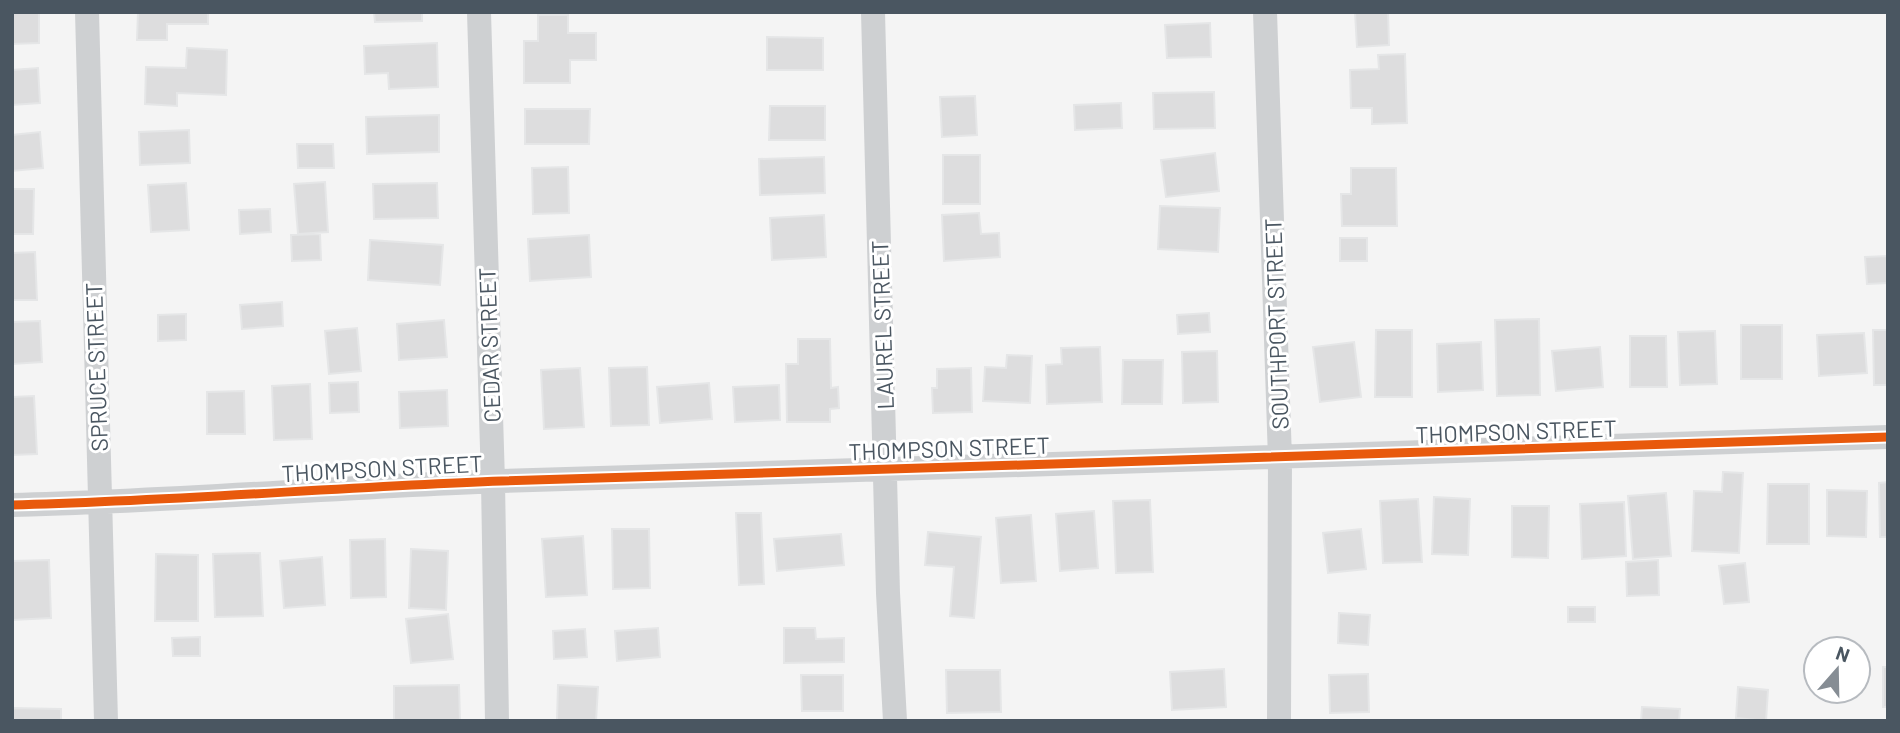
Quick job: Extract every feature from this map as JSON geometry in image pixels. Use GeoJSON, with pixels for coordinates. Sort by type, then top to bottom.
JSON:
{"type":"FeatureCollection","features":[{"type":"Feature","properties":{"kind":"street","name":"SPRUCE STREET"},"geometry":{"type":"LineString","coordinates":[[87,12],[106,721]]}},
{"type":"Feature","properties":{"kind":"street","name":"CEDAR STREET"},"geometry":{"type":"LineString","coordinates":[[479,12],[497,721]]}},
{"type":"Feature","properties":{"kind":"street","name":"LAUREL STREET"},"geometry":{"type":"LineString","coordinates":[[873,12],[888,593],[895,721]]}},
{"type":"Feature","properties":{"kind":"street","name":"SOUTHPORT STREET"},"geometry":{"type":"LineString","coordinates":[[1265,12],[1280,459],[1279,721]]}},
{"type":"Feature","properties":{"kind":"street","name":"THOMPSON STREET"},"geometry":{"type":"LineString","coordinates":[[12,505],[100,503],[493,482],[886,468],[1280,459],[1888,437]]}},
{"type":"Feature","properties":{"kind":"building"},"geometry":{"type":"Polygon","coordinates":[[[12,12],[39,12],[39,43],[12,44],[12,12]]]}},
{"type":"Feature","properties":{"kind":"building"},"geometry":{"type":"Polygon","coordinates":[[[138,12],[208,12],[208,24],[167,24],[167,40],[137,40],[138,12]]]}},
{"type":"Feature","properties":{"kind":"building"},"geometry":{"type":"Polygon","coordinates":[[[374,12],[422,12],[422,21],[375,22],[374,12]]]}},
{"type":"Feature","properties":{"kind":"building"},"geometry":{"type":"Polygon","coordinates":[[[1355,12],[1388,12],[1389,45],[1357,47],[1355,12]]]}},
{"type":"Feature","properties":{"kind":"building"},"geometry":{"type":"Polygon","coordinates":[[[538,15],[568,15],[568,33],[596,33],[596,60],[570,60],[570,83],[524,83],[524,41],[538,41],[538,15]]]}},
{"type":"Feature","properties":{"kind":"building"},"geometry":{"type":"Polygon","coordinates":[[[1210,23],[1211,57],[1167,58],[1165,25],[1210,23]]]}},
{"type":"Feature","properties":{"kind":"building"},"geometry":{"type":"Polygon","coordinates":[[[767,37],[823,38],[823,70],[767,70],[767,37]]]}},
{"type":"Feature","properties":{"kind":"building"},"geometry":{"type":"Polygon","coordinates":[[[437,43],[438,87],[389,89],[388,73],[365,74],[364,46],[437,43]]]}},
{"type":"Feature","properties":{"kind":"building"},"geometry":{"type":"Polygon","coordinates":[[[187,48],[227,50],[226,95],[177,93],[177,106],[145,104],[146,67],[186,68],[187,48]]]}},
{"type":"Feature","properties":{"kind":"building"},"geometry":{"type":"Polygon","coordinates":[[[1405,54],[1407,123],[1372,124],[1372,108],[1351,108],[1350,70],[1379,69],[1378,55],[1405,54]]]}},
{"type":"Feature","properties":{"kind":"building"},"geometry":{"type":"Polygon","coordinates":[[[38,68],[40,103],[12,105],[12,70],[38,68]]]}},
{"type":"Feature","properties":{"kind":"building"},"geometry":{"type":"Polygon","coordinates":[[[1214,92],[1215,128],[1154,129],[1153,93],[1214,92]]]}},
{"type":"Feature","properties":{"kind":"building"},"geometry":{"type":"Polygon","coordinates":[[[975,96],[977,135],[942,137],[940,97],[975,96]]]}},
{"type":"Feature","properties":{"kind":"building"},"geometry":{"type":"Polygon","coordinates":[[[1121,103],[1122,128],[1075,130],[1074,105],[1121,103]]]}},
{"type":"Feature","properties":{"kind":"building"},"geometry":{"type":"Polygon","coordinates":[[[770,106],[825,106],[825,140],[769,140],[770,106]]]}},
{"type":"Feature","properties":{"kind":"building"},"geometry":{"type":"Polygon","coordinates":[[[525,109],[590,109],[589,144],[525,144],[525,109]]]}},
{"type":"Feature","properties":{"kind":"building"},"geometry":{"type":"Polygon","coordinates":[[[439,115],[439,152],[367,154],[366,117],[439,115]]]}},
{"type":"Feature","properties":{"kind":"building"},"geometry":{"type":"Polygon","coordinates":[[[189,130],[190,163],[140,165],[139,132],[189,130]]]}},
{"type":"Feature","properties":{"kind":"building"},"geometry":{"type":"Polygon","coordinates":[[[40,132],[43,168],[12,171],[12,135],[40,132]]]}},
{"type":"Feature","properties":{"kind":"building"},"geometry":{"type":"Polygon","coordinates":[[[297,144],[333,144],[334,168],[298,168],[297,144]]]}},
{"type":"Feature","properties":{"kind":"building"},"geometry":{"type":"Polygon","coordinates":[[[1215,153],[1219,191],[1166,197],[1161,160],[1215,153]]]}},
{"type":"Feature","properties":{"kind":"building"},"geometry":{"type":"Polygon","coordinates":[[[943,155],[980,155],[980,204],[943,204],[943,155]]]}},
{"type":"Feature","properties":{"kind":"building"},"geometry":{"type":"Polygon","coordinates":[[[824,157],[825,193],[760,195],[759,159],[824,157]]]}},
{"type":"Feature","properties":{"kind":"building"},"geometry":{"type":"Polygon","coordinates":[[[568,167],[569,213],[533,214],[532,168],[568,167]]]}},
{"type":"Feature","properties":{"kind":"building"},"geometry":{"type":"Polygon","coordinates":[[[1351,168],[1396,168],[1397,226],[1342,226],[1341,194],[1351,194],[1351,168]]]}},
{"type":"Feature","properties":{"kind":"building"},"geometry":{"type":"Polygon","coordinates":[[[325,182],[328,232],[298,234],[294,184],[325,182]]]}},
{"type":"Feature","properties":{"kind":"building"},"geometry":{"type":"Polygon","coordinates":[[[186,183],[189,230],[151,232],[148,185],[186,183]]]}},
{"type":"Feature","properties":{"kind":"building"},"geometry":{"type":"Polygon","coordinates":[[[437,183],[438,218],[374,219],[373,184],[437,183]]]}},
{"type":"Feature","properties":{"kind":"building"},"geometry":{"type":"Polygon","coordinates":[[[12,189],[34,189],[33,234],[12,234],[12,189]]]}},
{"type":"Feature","properties":{"kind":"building"},"geometry":{"type":"Polygon","coordinates":[[[1160,206],[1220,208],[1218,252],[1158,249],[1160,206]]]}},
{"type":"Feature","properties":{"kind":"building"},"geometry":{"type":"Polygon","coordinates":[[[270,209],[271,232],[240,234],[239,210],[270,209]]]}},
{"type":"Feature","properties":{"kind":"building"},"geometry":{"type":"Polygon","coordinates":[[[979,213],[981,234],[999,233],[1000,257],[944,261],[942,215],[979,213]]]}},
{"type":"Feature","properties":{"kind":"building"},"geometry":{"type":"Polygon","coordinates":[[[824,215],[826,257],[772,260],[770,218],[824,215]]]}},
{"type":"Feature","properties":{"kind":"building"},"geometry":{"type":"Polygon","coordinates":[[[320,234],[321,260],[292,261],[291,235],[320,234]]]}},
{"type":"Feature","properties":{"kind":"building"},"geometry":{"type":"Polygon","coordinates":[[[589,235],[591,277],[530,281],[528,239],[589,235]]]}},
{"type":"Feature","properties":{"kind":"building"},"geometry":{"type":"Polygon","coordinates":[[[1340,238],[1367,238],[1367,261],[1340,261],[1340,238]]]}},
{"type":"Feature","properties":{"kind":"building"},"geometry":{"type":"Polygon","coordinates":[[[370,240],[443,245],[440,285],[368,280],[370,240]]]}},
{"type":"Feature","properties":{"kind":"building"},"geometry":{"type":"Polygon","coordinates":[[[35,252],[37,300],[12,300],[12,253],[35,252]]]}},
{"type":"Feature","properties":{"kind":"building"},"geometry":{"type":"Polygon","coordinates":[[[1888,256],[1888,283],[1867,284],[1865,257],[1888,256]]]}},
{"type":"Feature","properties":{"kind":"building"},"geometry":{"type":"Polygon","coordinates":[[[282,302],[283,326],[242,329],[240,305],[282,302]]]}},
{"type":"Feature","properties":{"kind":"building"},"geometry":{"type":"Polygon","coordinates":[[[1209,313],[1210,332],[1178,334],[1177,315],[1209,313]]]}},
{"type":"Feature","properties":{"kind":"building"},"geometry":{"type":"Polygon","coordinates":[[[186,314],[186,340],[158,341],[158,315],[186,314]]]}},
{"type":"Feature","properties":{"kind":"building"},"geometry":{"type":"Polygon","coordinates":[[[1539,319],[1540,395],[1497,396],[1495,320],[1539,319]]]}},
{"type":"Feature","properties":{"kind":"building"},"geometry":{"type":"Polygon","coordinates":[[[444,320],[447,357],[399,360],[397,324],[444,320]]]}},
{"type":"Feature","properties":{"kind":"building"},"geometry":{"type":"Polygon","coordinates":[[[40,321],[42,362],[12,364],[12,322],[40,321]]]}},
{"type":"Feature","properties":{"kind":"building"},"geometry":{"type":"Polygon","coordinates":[[[1741,325],[1782,325],[1782,379],[1741,379],[1741,325]]]}},
{"type":"Feature","properties":{"kind":"building"},"geometry":{"type":"Polygon","coordinates":[[[357,328],[361,371],[329,374],[325,331],[357,328]]]}},
{"type":"Feature","properties":{"kind":"building"},"geometry":{"type":"Polygon","coordinates":[[[1376,330],[1412,330],[1412,397],[1375,397],[1376,330]]]}},
{"type":"Feature","properties":{"kind":"building"},"geometry":{"type":"Polygon","coordinates":[[[1873,330],[1888,330],[1888,385],[1874,385],[1873,330]]]}},
{"type":"Feature","properties":{"kind":"building"},"geometry":{"type":"Polygon","coordinates":[[[1715,331],[1717,384],[1680,385],[1678,332],[1715,331]]]}},
{"type":"Feature","properties":{"kind":"building"},"geometry":{"type":"Polygon","coordinates":[[[1864,333],[1867,373],[1819,376],[1817,335],[1864,333]]]}},
{"type":"Feature","properties":{"kind":"building"},"geometry":{"type":"Polygon","coordinates":[[[1630,336],[1666,336],[1667,387],[1630,387],[1630,336]]]}},
{"type":"Feature","properties":{"kind":"building"},"geometry":{"type":"Polygon","coordinates":[[[798,339],[830,339],[831,388],[838,387],[839,408],[830,409],[830,422],[787,422],[786,364],[798,364],[798,339]]]}},
{"type":"Feature","properties":{"kind":"building"},"geometry":{"type":"Polygon","coordinates":[[[1354,342],[1361,397],[1320,402],[1313,347],[1354,342]]]}},
{"type":"Feature","properties":{"kind":"building"},"geometry":{"type":"Polygon","coordinates":[[[1481,342],[1483,390],[1438,392],[1437,344],[1481,342]]]}},
{"type":"Feature","properties":{"kind":"building"},"geometry":{"type":"Polygon","coordinates":[[[1100,347],[1102,402],[1047,404],[1046,365],[1062,364],[1061,348],[1100,347]]]}},
{"type":"Feature","properties":{"kind":"building"},"geometry":{"type":"Polygon","coordinates":[[[1600,347],[1603,387],[1556,391],[1552,351],[1600,347]]]}},
{"type":"Feature","properties":{"kind":"building"},"geometry":{"type":"Polygon","coordinates":[[[1217,351],[1218,402],[1183,403],[1182,352],[1217,351]]]}},
{"type":"Feature","properties":{"kind":"building"},"geometry":{"type":"Polygon","coordinates":[[[1007,355],[1032,356],[1030,403],[983,401],[985,367],[1006,368],[1007,355]]]}},
{"type":"Feature","properties":{"kind":"building"},"geometry":{"type":"Polygon","coordinates":[[[1123,360],[1163,360],[1162,404],[1122,404],[1123,360]]]}},
{"type":"Feature","properties":{"kind":"building"},"geometry":{"type":"Polygon","coordinates":[[[647,367],[649,425],[611,426],[609,368],[647,367]]]}},
{"type":"Feature","properties":{"kind":"building"},"geometry":{"type":"Polygon","coordinates":[[[580,368],[584,427],[544,429],[541,370],[580,368]]]}},
{"type":"Feature","properties":{"kind":"building"},"geometry":{"type":"Polygon","coordinates":[[[971,368],[972,412],[933,413],[932,388],[937,388],[937,369],[971,368]]]}},
{"type":"Feature","properties":{"kind":"building"},"geometry":{"type":"Polygon","coordinates":[[[358,382],[359,412],[330,413],[329,383],[358,382]]]}},
{"type":"Feature","properties":{"kind":"building"},"geometry":{"type":"Polygon","coordinates":[[[709,383],[712,419],[660,423],[657,387],[709,383]]]}},
{"type":"Feature","properties":{"kind":"building"},"geometry":{"type":"Polygon","coordinates":[[[310,384],[312,439],[274,440],[272,386],[310,384]]]}},
{"type":"Feature","properties":{"kind":"building"},"geometry":{"type":"Polygon","coordinates":[[[779,385],[780,420],[735,422],[733,387],[779,385]]]}},
{"type":"Feature","properties":{"kind":"building"},"geometry":{"type":"Polygon","coordinates":[[[447,390],[448,426],[400,428],[399,392],[447,390]]]}},
{"type":"Feature","properties":{"kind":"building"},"geometry":{"type":"Polygon","coordinates":[[[244,391],[245,434],[207,434],[207,392],[244,391]]]}},
{"type":"Feature","properties":{"kind":"building"},"geometry":{"type":"Polygon","coordinates":[[[34,396],[37,454],[12,455],[12,397],[34,396]]]}},
{"type":"Feature","properties":{"kind":"building"},"geometry":{"type":"Polygon","coordinates":[[[1723,472],[1743,473],[1739,553],[1692,551],[1694,491],[1722,492],[1723,472]]]}},
{"type":"Feature","properties":{"kind":"building"},"geometry":{"type":"Polygon","coordinates":[[[1888,482],[1888,537],[1880,537],[1879,483],[1888,482]]]}},
{"type":"Feature","properties":{"kind":"building"},"geometry":{"type":"Polygon","coordinates":[[[1768,484],[1809,484],[1809,544],[1767,544],[1768,484]]]}},
{"type":"Feature","properties":{"kind":"building"},"geometry":{"type":"Polygon","coordinates":[[[1827,490],[1867,491],[1866,537],[1827,536],[1827,490]]]}},
{"type":"Feature","properties":{"kind":"building"},"geometry":{"type":"Polygon","coordinates":[[[1666,493],[1671,556],[1633,559],[1628,496],[1666,493]]]}},
{"type":"Feature","properties":{"kind":"building"},"geometry":{"type":"Polygon","coordinates":[[[1434,497],[1470,499],[1468,555],[1432,554],[1434,497]]]}},
{"type":"Feature","properties":{"kind":"building"},"geometry":{"type":"Polygon","coordinates":[[[1418,499],[1422,562],[1383,563],[1380,501],[1418,499]]]}},
{"type":"Feature","properties":{"kind":"building"},"geometry":{"type":"Polygon","coordinates":[[[1150,500],[1153,572],[1116,573],[1113,501],[1150,500]]]}},
{"type":"Feature","properties":{"kind":"building"},"geometry":{"type":"Polygon","coordinates":[[[1624,502],[1626,556],[1582,559],[1580,504],[1624,502]]]}},
{"type":"Feature","properties":{"kind":"building"},"geometry":{"type":"Polygon","coordinates":[[[1512,506],[1549,506],[1548,558],[1512,557],[1512,506]]]}},
{"type":"Feature","properties":{"kind":"building"},"geometry":{"type":"Polygon","coordinates":[[[1094,511],[1098,568],[1060,571],[1056,514],[1094,511]]]}},
{"type":"Feature","properties":{"kind":"building"},"geometry":{"type":"Polygon","coordinates":[[[736,513],[761,513],[764,584],[739,585],[736,513]]]}},
{"type":"Feature","properties":{"kind":"building"},"geometry":{"type":"Polygon","coordinates":[[[1031,515],[1036,581],[1001,583],[996,518],[1031,515]]]}},
{"type":"Feature","properties":{"kind":"building"},"geometry":{"type":"Polygon","coordinates":[[[612,529],[649,529],[650,588],[613,589],[612,529]]]}},
{"type":"Feature","properties":{"kind":"building"},"geometry":{"type":"Polygon","coordinates":[[[1361,529],[1366,569],[1328,573],[1323,533],[1361,529]]]}},
{"type":"Feature","properties":{"kind":"building"},"geometry":{"type":"Polygon","coordinates":[[[928,532],[981,537],[974,618],[950,616],[954,567],[925,565],[928,532]]]}},
{"type":"Feature","properties":{"kind":"building"},"geometry":{"type":"Polygon","coordinates":[[[841,534],[844,565],[777,571],[774,539],[841,534]]]}},
{"type":"Feature","properties":{"kind":"building"},"geometry":{"type":"Polygon","coordinates":[[[583,536],[587,595],[546,597],[542,539],[583,536]]]}},
{"type":"Feature","properties":{"kind":"building"},"geometry":{"type":"Polygon","coordinates":[[[385,539],[386,597],[351,598],[350,540],[385,539]]]}},
{"type":"Feature","properties":{"kind":"building"},"geometry":{"type":"Polygon","coordinates":[[[411,549],[448,551],[446,610],[409,608],[411,549]]]}},
{"type":"Feature","properties":{"kind":"building"},"geometry":{"type":"Polygon","coordinates":[[[260,553],[263,616],[215,617],[213,554],[260,553]]]}},
{"type":"Feature","properties":{"kind":"building"},"geometry":{"type":"Polygon","coordinates":[[[156,554],[198,555],[198,621],[155,621],[156,554]]]}},
{"type":"Feature","properties":{"kind":"building"},"geometry":{"type":"Polygon","coordinates":[[[322,557],[325,605],[284,608],[280,561],[322,557]]]}},
{"type":"Feature","properties":{"kind":"building"},"geometry":{"type":"Polygon","coordinates":[[[49,560],[51,618],[12,620],[12,561],[49,560]]]}},
{"type":"Feature","properties":{"kind":"building"},"geometry":{"type":"Polygon","coordinates":[[[1658,560],[1659,595],[1627,596],[1626,562],[1658,560]]]}},
{"type":"Feature","properties":{"kind":"building"},"geometry":{"type":"Polygon","coordinates":[[[1745,563],[1749,602],[1724,604],[1719,566],[1745,563]]]}},
{"type":"Feature","properties":{"kind":"building"},"geometry":{"type":"Polygon","coordinates":[[[1568,607],[1595,607],[1595,622],[1568,622],[1568,607]]]}},
{"type":"Feature","properties":{"kind":"building"},"geometry":{"type":"Polygon","coordinates":[[[1339,613],[1370,615],[1368,645],[1338,643],[1339,613]]]}},
{"type":"Feature","properties":{"kind":"building"},"geometry":{"type":"Polygon","coordinates":[[[448,614],[453,659],[411,663],[406,619],[448,614]]]}},
{"type":"Feature","properties":{"kind":"building"},"geometry":{"type":"Polygon","coordinates":[[[658,628],[660,657],[617,661],[615,631],[658,628]]]}},
{"type":"Feature","properties":{"kind":"building"},"geometry":{"type":"Polygon","coordinates":[[[784,628],[815,628],[816,639],[844,638],[844,662],[784,663],[784,628]]]}},
{"type":"Feature","properties":{"kind":"building"},"geometry":{"type":"Polygon","coordinates":[[[585,629],[587,657],[554,659],[553,631],[585,629]]]}},
{"type":"Feature","properties":{"kind":"building"},"geometry":{"type":"Polygon","coordinates":[[[200,637],[200,656],[173,656],[172,638],[200,637]]]}},
{"type":"Feature","properties":{"kind":"building"},"geometry":{"type":"Polygon","coordinates":[[[1883,667],[1888,667],[1888,707],[1883,707],[1883,667]]]}},
{"type":"Feature","properties":{"kind":"building"},"geometry":{"type":"Polygon","coordinates":[[[1224,669],[1226,707],[1172,710],[1170,672],[1224,669]]]}},
{"type":"Feature","properties":{"kind":"building"},"geometry":{"type":"Polygon","coordinates":[[[946,670],[1000,670],[1001,712],[947,713],[946,670]]]}},
{"type":"Feature","properties":{"kind":"building"},"geometry":{"type":"Polygon","coordinates":[[[1368,674],[1369,712],[1330,713],[1329,675],[1368,674]]]}},
{"type":"Feature","properties":{"kind":"building"},"geometry":{"type":"Polygon","coordinates":[[[801,675],[843,675],[843,711],[802,711],[801,675]]]}},
{"type":"Feature","properties":{"kind":"building"},"geometry":{"type":"Polygon","coordinates":[[[459,685],[460,721],[394,721],[394,686],[459,685]]]}},
{"type":"Feature","properties":{"kind":"building"},"geometry":{"type":"Polygon","coordinates":[[[558,685],[598,687],[596,721],[557,720],[558,685]]]}},
{"type":"Feature","properties":{"kind":"building"},"geometry":{"type":"Polygon","coordinates":[[[1738,687],[1768,690],[1766,721],[1736,718],[1738,687]]]}},
{"type":"Feature","properties":{"kind":"building"},"geometry":{"type":"Polygon","coordinates":[[[1642,707],[1680,709],[1679,721],[1641,721],[1642,707]]]}},
{"type":"Feature","properties":{"kind":"building"},"geometry":{"type":"Polygon","coordinates":[[[12,708],[61,709],[61,721],[12,721],[12,708]]]}},
{"type":"Feature","properties":{"kind":"cycle path"},"geometry":{"type":"LineString","coordinates":[[12,505],[502,481],[1888,437]]}}]}
